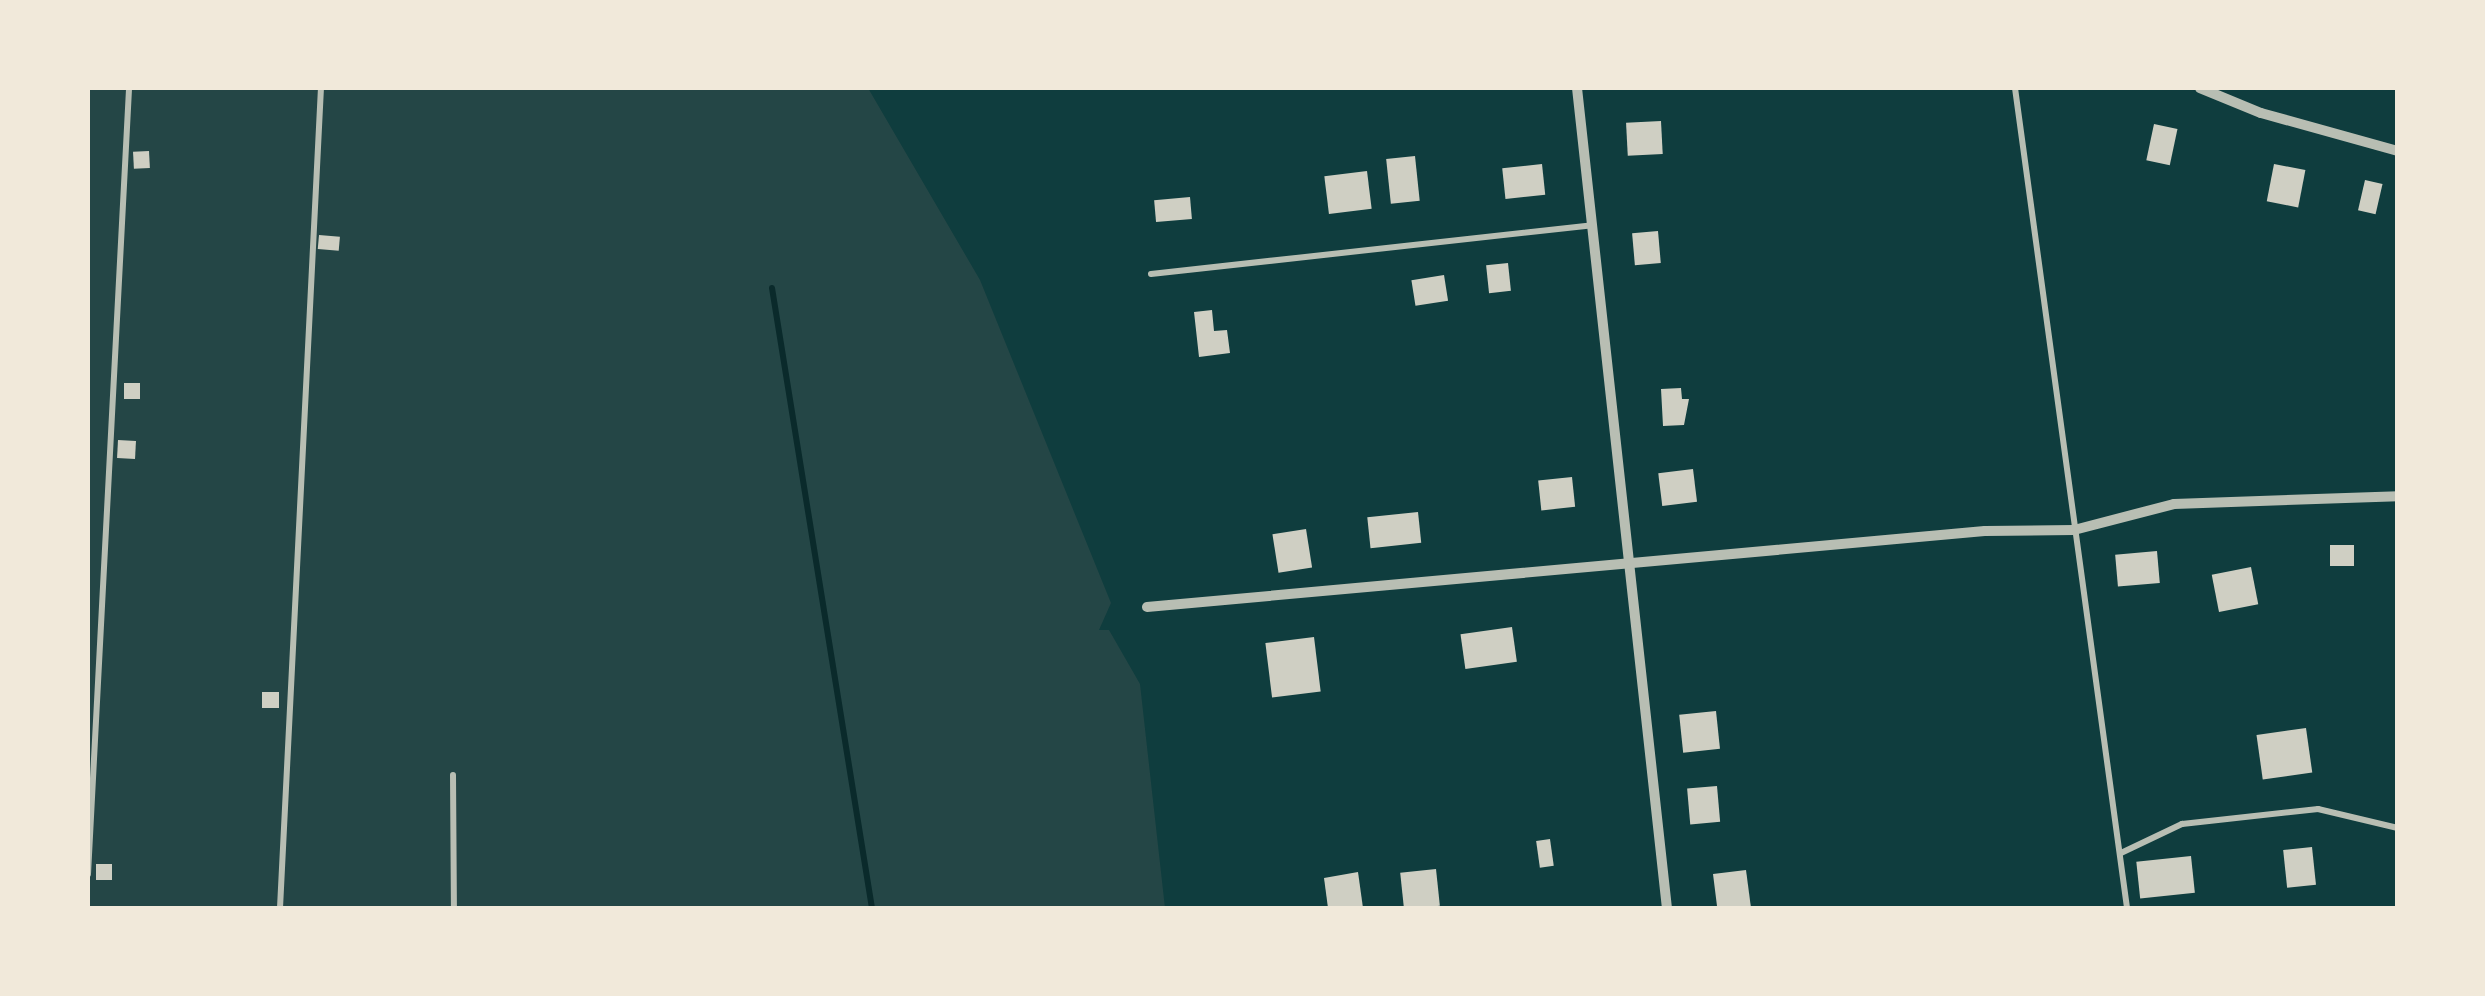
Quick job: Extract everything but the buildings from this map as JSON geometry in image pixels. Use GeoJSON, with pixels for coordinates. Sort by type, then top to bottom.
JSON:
{"type":"FeatureCollection","features":[{"type":"Feature","properties":{"kind":"street"},"geometry":{"type":"LineString","coordinates":[[1576,88],[1634,563],[1667,908]]}},
{"type":"Feature","properties":{"kind":"street"},"geometry":{"type":"LineString","coordinates":[[2200,88],[2261,113],[2398,151]]}},
{"type":"Feature","properties":{"kind":"street"},"geometry":{"type":"LineString","coordinates":[[1147,606],[1985,532],[2074,530],[2174,504],[2398,496]]}},
{"type":"Feature","properties":{"kind":"lane"},"geometry":{"type":"LineString","coordinates":[[88,874],[130,88]]}},
{"type":"Feature","properties":{"kind":"lane"},"geometry":{"type":"LineString","coordinates":[[280,908],[321,88]]}},
{"type":"Feature","properties":{"kind":"lane"},"geometry":{"type":"LineString","coordinates":[[2015,88],[2127,908]]}},
{"type":"Feature","properties":{"kind":"lane"},"geometry":{"type":"LineString","coordinates":[[1151,274],[1593,225]]}},
{"type":"Feature","properties":{"kind":"lane"},"geometry":{"type":"LineString","coordinates":[[452,776],[454,908]]}},
{"type":"Feature","properties":{"kind":"lane"},"geometry":{"type":"LineString","coordinates":[[2121,853],[2182,824],[2318,809],[2398,828]]}},
{"type":"Feature","properties":{"kind":"shaded area"},"geometry":{"type":"Polygon","coordinates":[[[88,88],[868,88],[980,280],[1111,603],[1099,630],[1109,630],[1140,684],[1165,908],[88,908],[88,88]]]}},
{"type":"Feature","properties":{"kind":"waterway"},"geometry":{"type":"LineString","coordinates":[[772,288],[872,908]]}}]}
